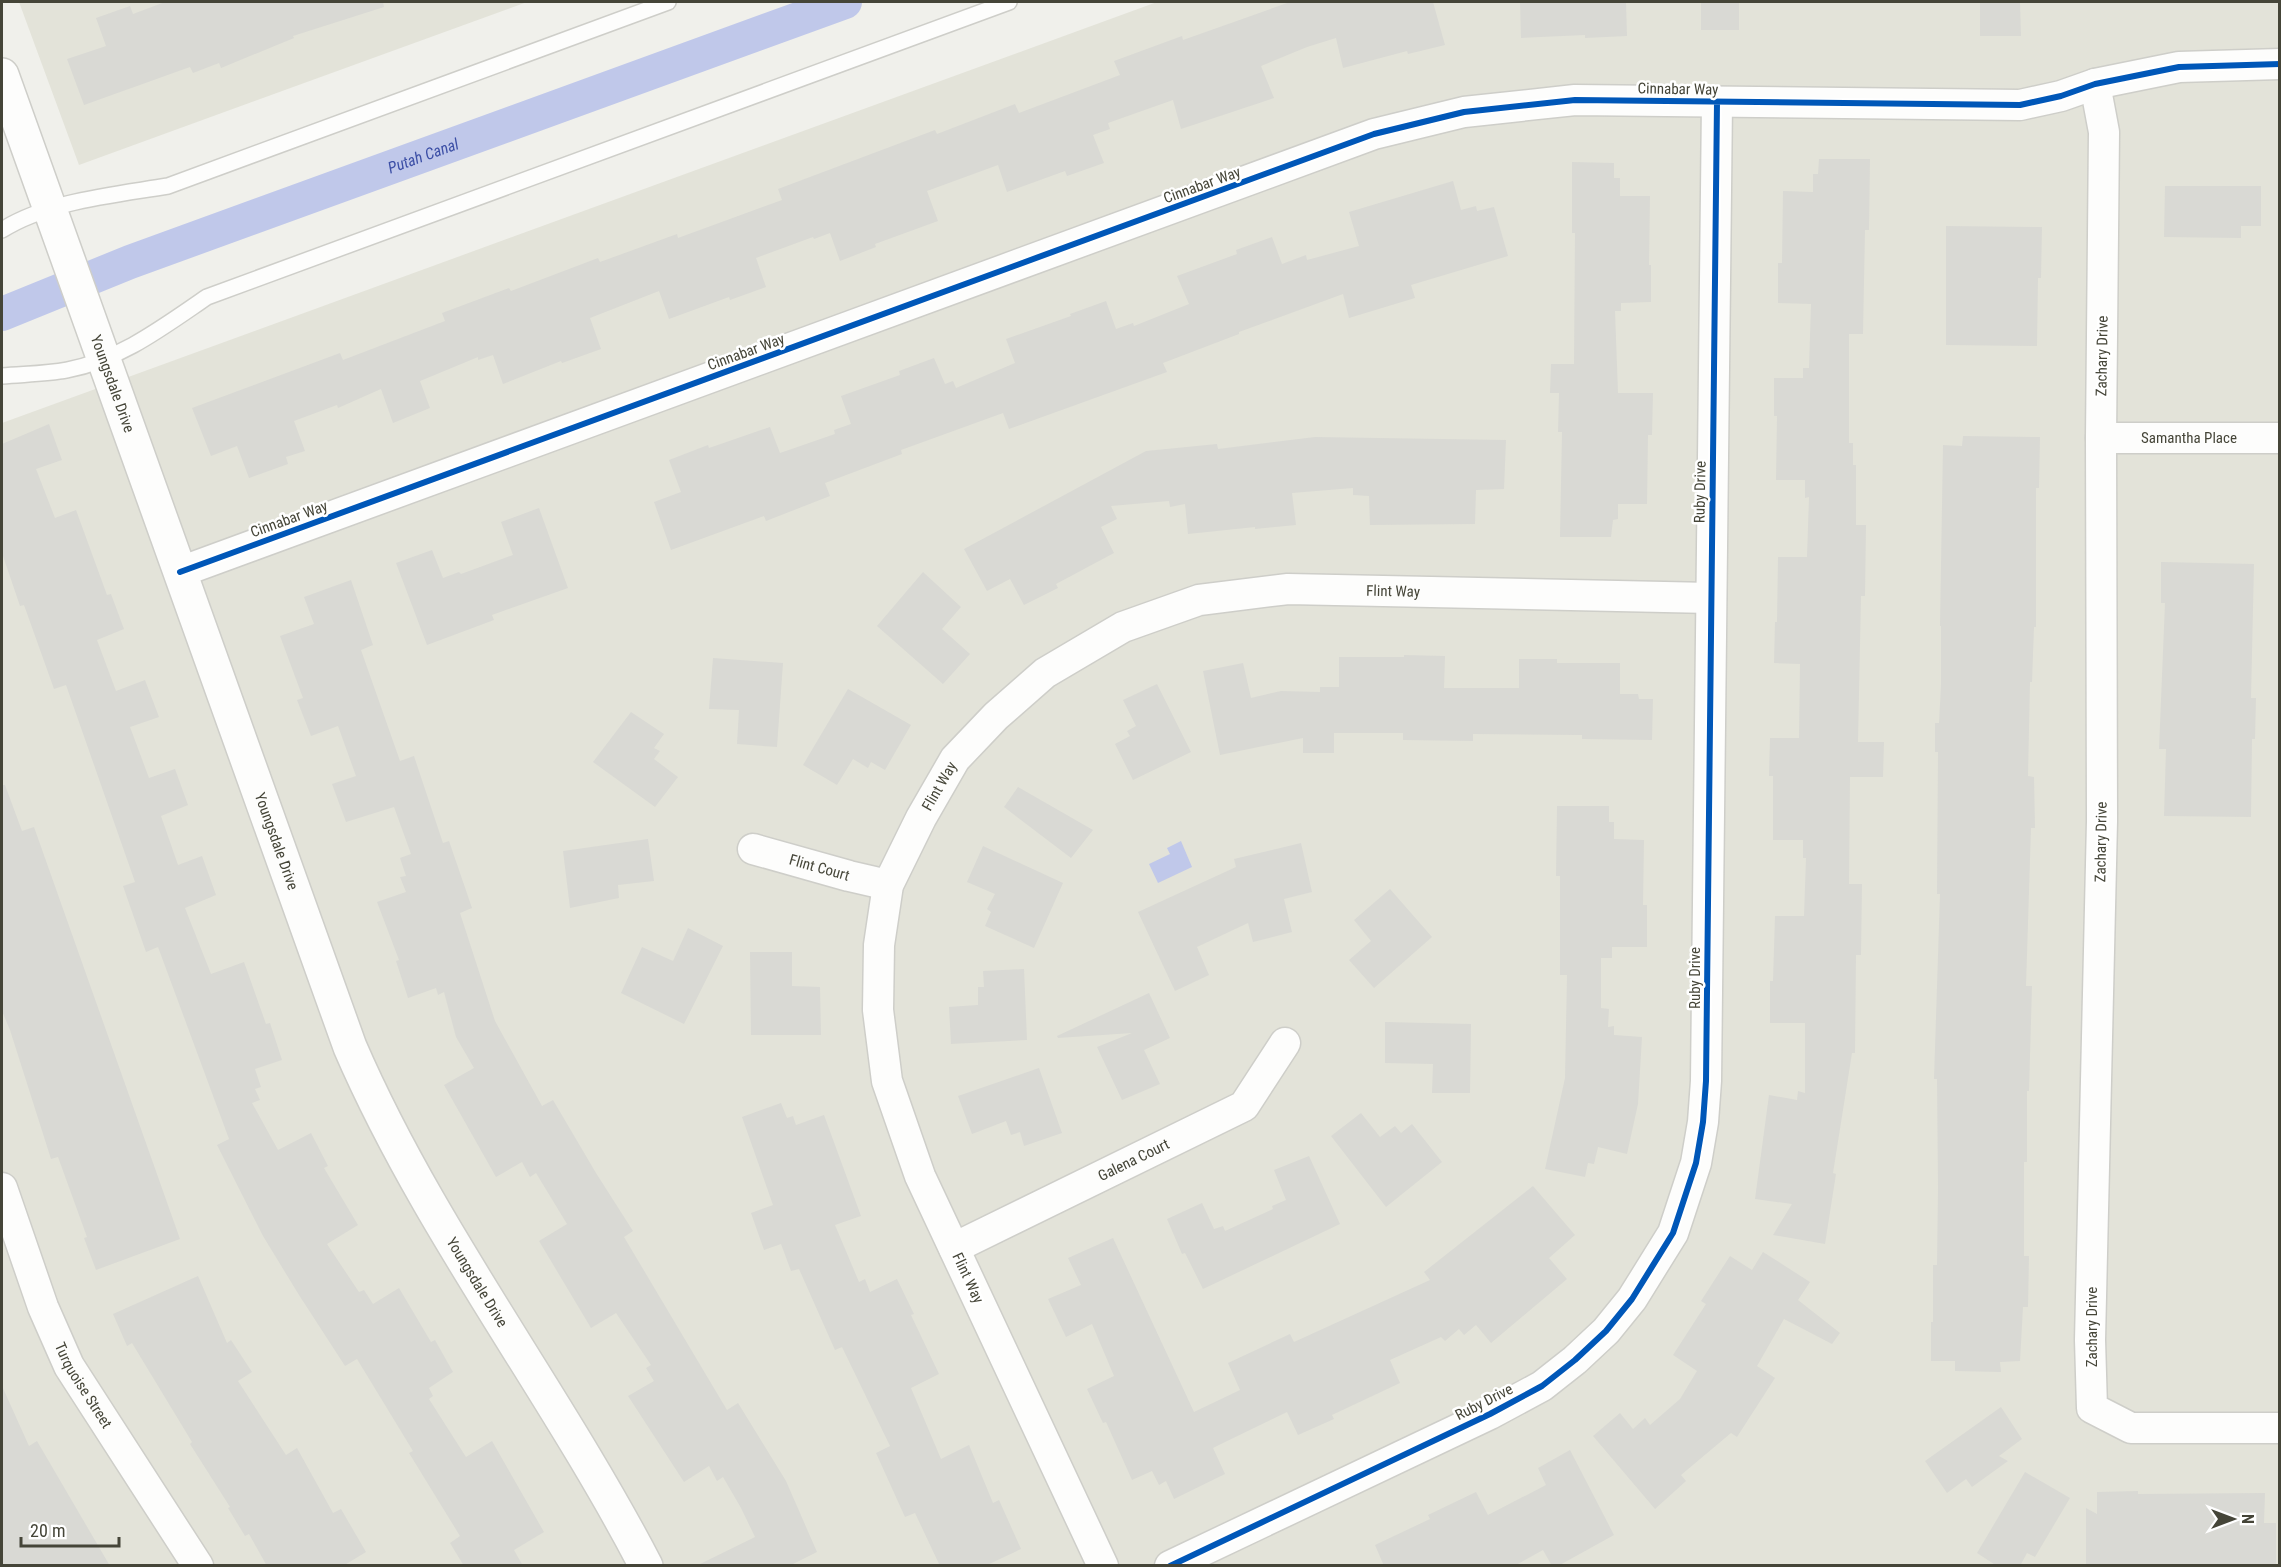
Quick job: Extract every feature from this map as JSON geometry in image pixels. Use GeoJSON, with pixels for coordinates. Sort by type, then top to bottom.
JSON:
{"type":"FeatureCollection","features":[{"type":"Feature","properties":{"kind":"street","name":"Cinnabar Way"},"geometry":{"type":"LineString","coordinates":[[180,572],[1374,134],[1464,112],[1511,105],[1575,100],[2020,105],[2061,96],[2095,84],[2179,67],[2280,64]]}},
{"type":"Feature","properties":{"kind":"street","name":"Youngsdale Drive"},"geometry":{"type":"LineString","coordinates":[[2,75],[98,349],[350,1047],[374,1101],[413,1175],[593,1469],[646,1566]]}},
{"type":"Feature","properties":{"kind":"street","name":"Zachary Drive"},"geometry":{"type":"LineString","coordinates":[[2095,84],[2104,132],[2101,438],[2102,821],[2090,1340],[2092,1408],[2131,1428],[2280,1428]]}},
{"type":"Feature","properties":{"kind":"street","name":"Ruby Drive"},"geometry":{"type":"LineString","coordinates":[[1170,1566],[1490,1414],[1542,1386],[1606,1331],[1632,1299],[1673,1233],[1688,1193],[1703,1122],[1706,1081],[1717,102]]}},
{"type":"Feature","properties":{"kind":"street","name":"Samantha Place"},"geometry":{"type":"LineString","coordinates":[[2101,438],[2280,438]]}},
{"type":"Feature","properties":{"kind":"street","name":"Flint Way"},"geometry":{"type":"LineString","coordinates":[[1103,1566],[920,1176],[887,1081],[878,1010],[879,945],[888,885],[921,818],[955,759],[996,716],[1045,673],[1123,627],[1199,600],[1288,589],[1711,598]]}},
{"type":"Feature","properties":{"kind":"street","name":"Flint Court"},"geometry":{"type":"LineString","coordinates":[[753,849],[888,885]]}},
{"type":"Feature","properties":{"kind":"street","name":"Galena Court"},"geometry":{"type":"LineString","coordinates":[[954,1248],[1244,1107],[1285,1043]]}},
{"type":"Feature","properties":{"kind":"street","name":"Turquoise Street"},"geometry":{"type":"LineString","coordinates":[[2,1188],[43,1307],[69,1366],[198,1566]]}},
{"type":"Feature","properties":{"kind":"lane"},"geometry":{"type":"LineString","coordinates":[[2,230],[13,222],[51,215],[87,199],[168,186],[668,2]]}},
{"type":"Feature","properties":{"kind":"lane"},"geometry":{"type":"LineString","coordinates":[[2,376],[66,370],[98,349],[140,342],[207,297],[1009,2]]}},
{"type":"Feature","properties":{"kind":"shaded area"},"geometry":{"type":"Polygon","coordinates":[[[19,2],[527,2],[79,165],[19,2]]]}},
{"type":"Feature","properties":{"kind":"shaded area"},"geometry":{"type":"Polygon","coordinates":[[[1157,2],[2279,2],[2279,1565],[2,1566],[2,423],[1157,2]]]}},
{"type":"Feature","properties":{"kind":"water"},"geometry":{"type":"Polygon","coordinates":[[[1181,841],[1192,867],[1158,883],[1149,864],[1170,854],[1167,848],[1181,841]]]}},
{"type":"Feature","properties":{"kind":"building"},"geometry":{"type":"Polygon","coordinates":[[[165,2],[383,2],[384,7],[293,36],[294,38],[221,68],[219,63],[193,73],[190,67],[84,105],[67,59],[106,46],[96,18],[130,6],[133,14],[165,2]]]}},
{"type":"Feature","properties":{"kind":"building"},"geometry":{"type":"Polygon","coordinates":[[[1290,2],[1433,2],[1445,45],[1408,54],[1407,51],[1343,68],[1336,38],[1307,47],[1261,66],[1274,98],[1181,129],[1173,100],[1108,123],[1110,129],[1093,135],[1104,163],[1067,176],[1065,171],[1007,192],[998,165],[927,191],[938,221],[875,244],[876,247],[840,261],[830,233],[814,239],[813,237],[756,258],[766,287],[730,300],[729,297],[669,319],[659,291],[590,318],[601,349],[562,363],[561,361],[503,384],[493,355],[478,360],[478,357],[420,381],[430,408],[393,423],[381,389],[338,408],[337,405],[294,421],[305,451],[286,457],[288,464],[249,478],[237,446],[211,456],[192,408],[340,353],[343,360],[445,321],[442,313],[509,288],[511,291],[598,258],[600,262],[677,234],[678,238],[782,200],[778,189],[935,130],[937,134],[1015,104],[1019,113],[1120,75],[1114,61],[1182,36],[1183,40],[1290,2]]]}},
{"type":"Feature","properties":{"kind":"building"},"geometry":{"type":"Polygon","coordinates":[[[1520,2],[1626,2],[1627,36],[1521,38],[1520,2]]]}},
{"type":"Feature","properties":{"kind":"building"},"geometry":{"type":"Polygon","coordinates":[[[1701,2],[1739,2],[1739,30],[1701,30],[1701,2]]]}},
{"type":"Feature","properties":{"kind":"building"},"geometry":{"type":"Polygon","coordinates":[[[1980,2],[2020,2],[2021,36],[1980,36],[1980,2]]]}},
{"type":"Feature","properties":{"kind":"building"},"geometry":{"type":"Polygon","coordinates":[[[1819,159],[1870,159],[1869,230],[1865,230],[1863,334],[1849,334],[1849,443],[1853,443],[1853,465],[1856,465],[1856,525],[1866,525],[1865,596],[1861,596],[1858,742],[1884,742],[1883,777],[1850,777],[1849,884],[1862,884],[1861,955],[1856,955],[1855,1053],[1852,1053],[1833,1173],[1836,1174],[1825,1244],[1773,1235],[1792,1204],[1755,1199],[1769,1095],[1797,1100],[1798,1091],[1805,1093],[1805,1023],[1770,1023],[1770,981],[1773,981],[1775,916],[1804,916],[1806,858],[1803,858],[1803,840],[1773,840],[1773,776],[1769,776],[1770,738],[1799,738],[1800,664],[1774,663],[1778,557],[1807,557],[1809,497],[1805,498],[1805,480],[1776,480],[1777,416],[1774,416],[1774,378],[1803,378],[1803,368],[1809,368],[1811,304],[1778,303],[1778,263],[1782,263],[1783,191],[1813,192],[1813,174],[1818,174],[1819,159]]]}},
{"type":"Feature","properties":{"kind":"building"},"geometry":{"type":"Polygon","coordinates":[[[1572,162],[1614,163],[1614,178],[1620,178],[1620,196],[1650,196],[1651,302],[1621,303],[1621,311],[1615,311],[1618,393],[1653,393],[1652,435],[1648,435],[1647,504],[1618,504],[1618,519],[1613,520],[1611,537],[1560,537],[1562,432],[1558,432],[1559,393],[1550,393],[1551,364],[1574,364],[1575,233],[1572,233],[1572,162]]]}},
{"type":"Feature","properties":{"kind":"building"},"geometry":{"type":"Polygon","coordinates":[[[1453,181],[1461,210],[1476,206],[1477,211],[1494,207],[1508,256],[1411,285],[1415,298],[1349,318],[1343,294],[1163,363],[1167,372],[1009,429],[1003,413],[901,450],[902,454],[825,483],[830,496],[766,521],[764,516],[671,550],[654,502],[681,492],[669,460],[708,445],[709,448],[770,427],[780,453],[835,434],[834,430],[851,424],[841,396],[900,375],[899,371],[934,358],[945,384],[953,381],[956,388],[1015,363],[1006,339],[1106,301],[1116,329],[1133,323],[1134,326],[1189,304],[1177,276],[1237,254],[1236,250],[1272,237],[1282,264],[1306,255],[1307,260],[1359,246],[1349,212],[1453,181]]]}},
{"type":"Feature","properties":{"kind":"building"},"geometry":{"type":"Polygon","coordinates":[[[2165,186],[2261,186],[2261,226],[2241,226],[2241,238],[2164,237],[2165,186]]]}},
{"type":"Feature","properties":{"kind":"building"},"geometry":{"type":"Polygon","coordinates":[[[1946,226],[2042,227],[2041,278],[2038,278],[2037,346],[1946,345],[1946,226]]]}},
{"type":"Feature","properties":{"kind":"building"},"geometry":{"type":"Polygon","coordinates":[[[49,424],[62,460],[36,469],[55,518],[76,510],[107,595],[111,594],[124,629],[97,640],[116,691],[145,680],[159,717],[130,727],[149,778],[175,769],[188,805],[161,816],[178,865],[202,856],[216,895],[185,908],[211,974],[244,962],[266,1024],[270,1023],[282,1060],[255,1069],[261,1087],[255,1089],[260,1100],[252,1103],[278,1150],[311,1133],[328,1166],[324,1168],[358,1225],[327,1244],[359,1292],[364,1290],[373,1304],[399,1288],[431,1342],[435,1340],[453,1372],[429,1388],[433,1396],[429,1399],[466,1457],[492,1441],[544,1532],[514,1550],[523,1566],[464,1566],[450,1543],[460,1536],[409,1453],[413,1451],[357,1359],[345,1366],[299,1295],[263,1236],[217,1145],[229,1139],[158,947],[146,952],[123,886],[135,882],[66,685],[54,689],[24,605],[20,606],[2,553],[2,444],[49,424]]]}},
{"type":"Feature","properties":{"kind":"building"},"geometry":{"type":"Polygon","coordinates":[[[1963,436],[2040,437],[2039,488],[2036,488],[2036,627],[2034,627],[2032,682],[2030,682],[2028,776],[2034,777],[2035,828],[2031,828],[2026,986],[2032,986],[2029,1091],[2027,1091],[2027,1162],[2024,1162],[2024,1256],[2029,1256],[2028,1307],[2023,1307],[2020,1361],[2000,1362],[2001,1372],[1955,1371],[1955,1361],[1931,1361],[1933,1265],[1937,1265],[1937,1079],[1934,1079],[1940,894],[1937,894],[1938,752],[1935,752],[1935,723],[1939,723],[1941,685],[1943,445],[1962,446],[1963,436]]]}},
{"type":"Feature","properties":{"kind":"building"},"geometry":{"type":"Polygon","coordinates":[[[1315,437],[1506,440],[1504,489],[1476,490],[1475,524],[1370,525],[1369,496],[1353,495],[1353,488],[1292,493],[1296,525],[1188,534],[1185,504],[1170,507],[1169,501],[1111,506],[1117,519],[1101,527],[1114,553],[1056,584],[1058,588],[1024,605],[1010,579],[987,591],[964,549],[1146,451],[1217,444],[1218,449],[1315,437]]]}},
{"type":"Feature","properties":{"kind":"building"},"geometry":{"type":"Polygon","coordinates":[[[539,508],[568,588],[492,615],[494,620],[427,645],[396,563],[432,550],[443,578],[459,572],[461,574],[513,555],[501,522],[539,508]]]}},
{"type":"Feature","properties":{"kind":"building"},"geometry":{"type":"Polygon","coordinates":[[[2161,562],[2254,564],[2251,698],[2256,698],[2255,739],[2252,739],[2251,817],[2164,816],[2166,749],[2159,749],[2165,603],[2161,603],[2161,562]]]}},
{"type":"Feature","properties":{"kind":"building"},"geometry":{"type":"Polygon","coordinates":[[[923,572],[961,607],[942,629],[970,654],[943,684],[877,626],[923,572]]]}},
{"type":"Feature","properties":{"kind":"building"},"geometry":{"type":"Polygon","coordinates":[[[351,580],[373,645],[361,650],[400,761],[414,756],[443,843],[449,841],[472,908],[460,913],[495,1021],[542,1106],[553,1100],[633,1231],[624,1237],[727,1410],[738,1403],[786,1481],[817,1552],[789,1566],[696,1566],[755,1537],[741,1508],[723,1477],[717,1481],[709,1466],[684,1482],[628,1396],[654,1381],[646,1368],[651,1365],[616,1313],[591,1328],[539,1241],[567,1224],[536,1173],[530,1177],[522,1162],[496,1177],[444,1085],[474,1068],[456,1037],[444,992],[438,995],[436,988],[408,998],[396,961],[399,960],[377,902],[406,892],[400,877],[406,876],[400,858],[411,854],[394,807],[346,822],[332,784],[356,776],[338,726],[311,736],[297,700],[303,698],[280,636],[314,624],[304,597],[351,580]]]}},
{"type":"Feature","properties":{"kind":"building"},"geometry":{"type":"Polygon","coordinates":[[[1404,655],[1445,656],[1444,688],[1519,688],[1519,659],[1557,659],[1557,663],[1620,663],[1620,694],[1638,694],[1639,699],[1653,699],[1652,740],[1582,739],[1582,735],[1473,734],[1473,741],[1403,740],[1403,733],[1334,733],[1334,753],[1303,753],[1303,738],[1220,755],[1203,671],[1243,663],[1251,698],[1281,691],[1320,692],[1320,687],[1339,687],[1339,657],[1404,657],[1404,655]]]}},
{"type":"Feature","properties":{"kind":"building"},"geometry":{"type":"Polygon","coordinates":[[[713,658],[783,663],[777,747],[737,744],[739,710],[709,709],[713,658]]]}},
{"type":"Feature","properties":{"kind":"building"},"geometry":{"type":"Polygon","coordinates":[[[1157,684],[1191,752],[1133,780],[1115,744],[1130,736],[1127,731],[1136,726],[1123,700],[1157,684]]]}},
{"type":"Feature","properties":{"kind":"building"},"geometry":{"type":"Polygon","coordinates":[[[848,689],[911,725],[885,770],[871,762],[868,768],[853,759],[837,785],[803,765],[848,689]]]}},
{"type":"Feature","properties":{"kind":"building"},"geometry":{"type":"Polygon","coordinates":[[[631,712],[664,734],[654,748],[660,751],[654,759],[678,777],[655,807],[593,762],[631,712]]]}},
{"type":"Feature","properties":{"kind":"building"},"geometry":{"type":"Polygon","coordinates":[[[2,785],[5,785],[22,831],[34,827],[180,1239],[96,1270],[84,1238],[87,1237],[58,1157],[51,1159],[2,1011],[2,785]]]}},
{"type":"Feature","properties":{"kind":"building"},"geometry":{"type":"Polygon","coordinates":[[[1018,787],[1093,830],[1071,858],[1004,807],[1018,787]]]}},
{"type":"Feature","properties":{"kind":"building"},"geometry":{"type":"Polygon","coordinates":[[[1557,806],[1609,806],[1609,822],[1614,822],[1614,839],[1644,840],[1643,905],[1647,905],[1647,947],[1612,947],[1612,958],[1601,958],[1601,1008],[1609,1009],[1608,1027],[1614,1026],[1614,1035],[1642,1037],[1638,1104],[1627,1154],[1598,1147],[1594,1164],[1588,1163],[1585,1177],[1545,1169],[1565,1078],[1567,975],[1560,975],[1560,876],[1556,876],[1557,806]]]}},
{"type":"Feature","properties":{"kind":"building"},"geometry":{"type":"Polygon","coordinates":[[[648,839],[654,881],[618,885],[619,898],[570,908],[563,851],[648,839]]]}},
{"type":"Feature","properties":{"kind":"building"},"geometry":{"type":"Polygon","coordinates":[[[1301,843],[1312,892],[1284,899],[1292,932],[1253,942],[1248,923],[1197,947],[1209,975],[1175,991],[1138,912],[1236,867],[1234,859],[1301,843]]]}},
{"type":"Feature","properties":{"kind":"building"},"geometry":{"type":"Polygon","coordinates":[[[983,846],[1063,883],[1034,948],[985,926],[991,912],[987,909],[995,894],[967,882],[983,846]]]}},
{"type":"Feature","properties":{"kind":"building"},"geometry":{"type":"Polygon","coordinates":[[[1390,889],[1432,937],[1374,988],[1349,960],[1371,941],[1354,920],[1390,889]]]}},
{"type":"Feature","properties":{"kind":"building"},"geometry":{"type":"Polygon","coordinates":[[[688,928],[723,946],[684,1024],[621,993],[642,947],[673,961],[688,928]]]}},
{"type":"Feature","properties":{"kind":"building"},"geometry":{"type":"Polygon","coordinates":[[[750,952],[792,952],[792,986],[820,987],[821,1035],[751,1035],[750,952]]]}},
{"type":"Feature","properties":{"kind":"building"},"geometry":{"type":"Polygon","coordinates":[[[1024,969],[1027,1040],[951,1044],[949,1007],[978,1005],[978,987],[984,987],[983,971],[1024,969]]]}},
{"type":"Feature","properties":{"kind":"building"},"geometry":{"type":"Polygon","coordinates":[[[1149,993],[1170,1038],[1144,1050],[1160,1084],[1122,1100],[1097,1047],[1132,1033],[1058,1038],[1057,1036],[1149,993]]]}},
{"type":"Feature","properties":{"kind":"building"},"geometry":{"type":"Polygon","coordinates":[[[1385,1022],[1471,1024],[1470,1093],[1432,1093],[1433,1064],[1385,1063],[1385,1022]]]}},
{"type":"Feature","properties":{"kind":"building"},"geometry":{"type":"Polygon","coordinates":[[[1039,1068],[1062,1133],[1024,1146],[1020,1132],[1011,1135],[1006,1121],[972,1134],[958,1096],[1039,1068]]]}},
{"type":"Feature","properties":{"kind":"building"},"geometry":{"type":"Polygon","coordinates":[[[781,1103],[787,1118],[793,1116],[796,1125],[824,1115],[861,1216],[835,1225],[859,1282],[865,1279],[870,1292],[897,1279],[939,1374],[911,1388],[941,1459],[969,1445],[993,1503],[999,1500],[1021,1549],[985,1566],[940,1566],[915,1513],[905,1517],[876,1453],[890,1446],[842,1347],[835,1350],[799,1269],[791,1271],[781,1244],[764,1250],[751,1213],[773,1205],[742,1117],[781,1103]]]}},
{"type":"Feature","properties":{"kind":"building"},"geometry":{"type":"Polygon","coordinates":[[[1361,1113],[1380,1137],[1395,1126],[1401,1133],[1412,1124],[1442,1162],[1386,1207],[1331,1136],[1361,1113]]]}},
{"type":"Feature","properties":{"kind":"building"},"geometry":{"type":"Polygon","coordinates":[[[1309,1156],[1340,1224],[1203,1289],[1185,1253],[1182,1254],[1167,1219],[1202,1203],[1214,1229],[1223,1226],[1225,1231],[1273,1209],[1272,1206],[1286,1200],[1274,1170],[1309,1156]]]}},
{"type":"Feature","properties":{"kind":"building"},"geometry":{"type":"Polygon","coordinates":[[[1533,1186],[1575,1235],[1549,1258],[1567,1279],[1491,1343],[1476,1325],[1464,1335],[1459,1329],[1445,1341],[1441,1337],[1390,1360],[1400,1383],[1332,1415],[1334,1419],[1298,1435],[1287,1412],[1213,1448],[1225,1474],[1174,1499],[1166,1481],[1159,1485],[1152,1471],[1132,1480],[1106,1422],[1103,1423],[1087,1389],[1114,1376],[1092,1324],[1066,1337],[1048,1299],[1081,1285],[1068,1258],[1113,1238],[1194,1412],[1240,1390],[1228,1363],[1290,1334],[1294,1342],[1430,1280],[1424,1272],[1533,1186]]]}},
{"type":"Feature","properties":{"kind":"building"},"geometry":{"type":"Polygon","coordinates":[[[1763,1252],[1810,1282],[1798,1300],[1840,1333],[1832,1344],[1784,1319],[1757,1366],[1775,1378],[1737,1437],[1731,1433],[1681,1475],[1686,1481],[1655,1509],[1593,1436],[1620,1413],[1633,1429],[1645,1418],[1650,1425],[1680,1399],[1697,1371],[1673,1355],[1706,1304],[1701,1301],[1730,1256],[1752,1270],[1763,1252]]]}},
{"type":"Feature","properties":{"kind":"building"},"geometry":{"type":"Polygon","coordinates":[[[198,1276],[227,1343],[231,1340],[252,1372],[238,1381],[286,1455],[297,1448],[333,1513],[341,1509],[366,1552],[343,1566],[267,1566],[249,1534],[245,1536],[228,1508],[230,1507],[190,1444],[192,1442],[132,1343],[127,1346],[113,1314],[198,1276]]]}},
{"type":"Feature","properties":{"kind":"building"},"geometry":{"type":"Polygon","coordinates":[[[2,1386],[29,1446],[37,1441],[110,1566],[2,1566],[2,1386]]]}},
{"type":"Feature","properties":{"kind":"building"},"geometry":{"type":"Polygon","coordinates":[[[2001,1407],[2022,1439],[1999,1456],[2008,1461],[1972,1487],[1966,1479],[1947,1493],[1925,1461],[2001,1407]]]}},
{"type":"Feature","properties":{"kind":"building"},"geometry":{"type":"Polygon","coordinates":[[[1570,1450],[1614,1535],[1558,1566],[1552,1566],[1543,1550],[1514,1566],[1384,1566],[1375,1545],[1430,1519],[1428,1515],[1476,1492],[1488,1515],[1546,1485],[1538,1468],[1570,1450]]]}},
{"type":"Feature","properties":{"kind":"building"},"geometry":{"type":"Polygon","coordinates":[[[2025,1472],[2070,1498],[2035,1557],[2027,1553],[2020,1566],[1997,1566],[1977,1553],[2025,1472]]]}},
{"type":"Feature","properties":{"kind":"building"},"geometry":{"type":"Polygon","coordinates":[[[2138,1491],[2138,1494],[2265,1493],[2264,1523],[2276,1523],[2276,1566],[2086,1566],[2086,1508],[2097,1514],[2097,1492],[2138,1491]]]}},
{"type":"Feature","properties":{"kind":"waterway","name":"Putah Canal"},"geometry":{"type":"LineString","coordinates":[[2,314],[130,262],[845,2]]}},
{"type":"Feature","properties":{"kind":"cycle path"},"geometry":{"type":"LineString","coordinates":[[180,572],[1374,134],[1464,112],[1575,100],[2020,105],[2061,96],[2095,84],[2179,67],[2280,64]]}},
{"type":"Feature","properties":{"kind":"cycle path"},"geometry":{"type":"LineString","coordinates":[[1170,1566],[1490,1414],[1542,1386],[1606,1331],[1632,1299],[1673,1233],[1696,1163],[1703,1122],[1706,1081],[1717,102]]}}]}
